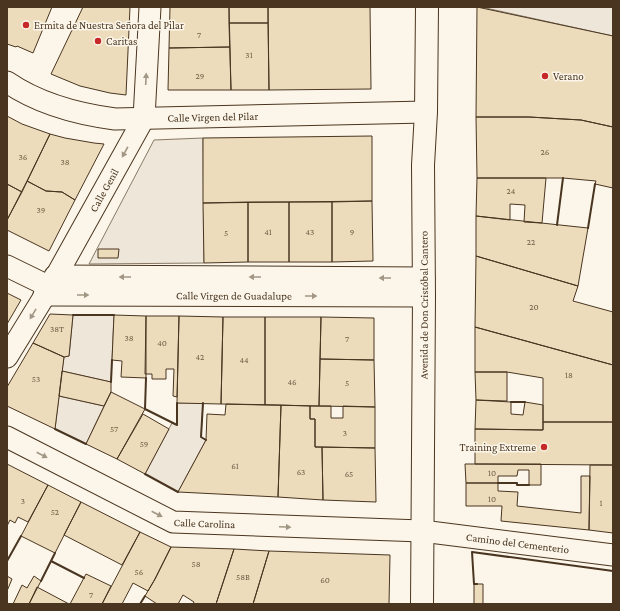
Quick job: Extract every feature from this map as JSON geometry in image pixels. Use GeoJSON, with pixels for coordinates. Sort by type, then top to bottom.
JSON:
{"type":"FeatureCollection","features":[{"type":"Feature","properties":{"kind":"main road","name":"Avenida de Don Cristóbal Cantero"},"geometry":{"type":"LineString","coordinates":[[422,604],[424,287],[423,164],[426,112],[427,7]]}},
{"type":"Feature","properties":{"kind":"street","name":"Calle Genil"},"geometry":{"type":"LineString","coordinates":[[7,357],[50,286],[144,118],[150,7]]}},
{"type":"Feature","properties":{"kind":"street","name":"Calle Virgen del Pilar"},"geometry":{"type":"LineString","coordinates":[[7,82],[53,106],[85,115],[115,119],[426,112]]}},
{"type":"Feature","properties":{"kind":"street","name":"Calle Virgen de Guadalupe"},"geometry":{"type":"LineString","coordinates":[[7,266],[50,286],[424,287]]}},
{"type":"Feature","properties":{"kind":"street","name":"Calle Carolina"},"geometry":{"type":"LineString","coordinates":[[7,437],[173,522],[422,531]]}},
{"type":"Feature","properties":{"kind":"street","name":"Camino del Cementerio"},"geometry":{"type":"LineString","coordinates":[[422,531],[613,555]]}},
{"type":"Feature","properties":{"kind":"shaded area"},"geometry":{"type":"Polygon","coordinates":[[[481,7],[613,7],[613,36],[481,7]]]}},
{"type":"Feature","properties":{"kind":"shaded area"},"geometry":{"type":"Polygon","coordinates":[[[203,138],[204,263],[89,264],[154,140],[203,138]]]}},
{"type":"Feature","properties":{"kind":"shaded area"},"geometry":{"type":"Polygon","coordinates":[[[73,315],[114,315],[111,382],[62,371],[64,357],[69,356],[73,315]]]}},
{"type":"Feature","properties":{"kind":"shaded area"},"geometry":{"type":"Polygon","coordinates":[[[59,396],[104,406],[86,444],[55,429],[59,396]]]}},
{"type":"Feature","properties":{"kind":"shaded area"},"geometry":{"type":"Polygon","coordinates":[[[177,403],[203,403],[201,437],[206,440],[178,492],[145,474],[172,423],[177,425],[177,403]]]}},
{"type":"Feature","properties":{"kind":"building","name":"Ermita de Nuestra Señora del Pilar"},"geometry":{"type":"Polygon","coordinates":[[[7,7],[52,7],[33,53],[17,46],[7,44],[7,7]]]}},
{"type":"Feature","properties":{"kind":"building","name":"Caritas"},"geometry":{"type":"Polygon","coordinates":[[[83,7],[130,7],[126,95],[80,86],[51,74],[83,7]]]}},
{"type":"Feature","properties":{"kind":"building"},"geometry":{"type":"Polygon","coordinates":[[[170,7],[229,7],[230,47],[169,48],[170,7]]]}},
{"type":"Feature","properties":{"kind":"building"},"geometry":{"type":"Polygon","coordinates":[[[229,7],[268,7],[268,23],[229,23],[229,7]]]}},
{"type":"Feature","properties":{"kind":"building"},"geometry":{"type":"Polygon","coordinates":[[[268,7],[370,7],[371,89],[269,90],[268,7]]]}},
{"type":"Feature","properties":{"kind":"building","name":"Verano"},"geometry":{"type":"Polygon","coordinates":[[[477,7],[613,36],[613,127],[581,120],[529,117],[476,117],[477,7]]]}},
{"type":"Feature","properties":{"kind":"building"},"geometry":{"type":"Polygon","coordinates":[[[229,23],[268,23],[269,90],[231,90],[229,23]]]}},
{"type":"Feature","properties":{"kind":"building"},"geometry":{"type":"Polygon","coordinates":[[[230,47],[231,90],[168,90],[169,48],[230,47]]]}},
{"type":"Feature","properties":{"kind":"building"},"geometry":{"type":"Polygon","coordinates":[[[7,116],[22,124],[50,134],[22,192],[7,184],[7,116]]]}},
{"type":"Feature","properties":{"kind":"building"},"geometry":{"type":"Polygon","coordinates":[[[476,117],[529,117],[581,120],[613,127],[613,188],[595,184],[596,181],[563,178],[477,178],[476,117]]]}},
{"type":"Feature","properties":{"kind":"building"},"geometry":{"type":"Polygon","coordinates":[[[50,134],[65,138],[104,144],[75,200],[62,192],[46,191],[27,181],[50,134]]]}},
{"type":"Feature","properties":{"kind":"building"},"geometry":{"type":"Polygon","coordinates":[[[372,136],[372,201],[203,203],[203,138],[372,136]]]}},
{"type":"Feature","properties":{"kind":"building"},"geometry":{"type":"Polygon","coordinates":[[[477,178],[546,178],[542,223],[524,222],[525,205],[510,204],[510,220],[476,216],[477,178]]]}},
{"type":"Feature","properties":{"kind":"building"},"geometry":{"type":"Polygon","coordinates":[[[27,181],[46,191],[62,192],[75,200],[49,251],[7,230],[7,220],[27,181]]]}},
{"type":"Feature","properties":{"kind":"building"},"geometry":{"type":"Polygon","coordinates":[[[7,184],[22,192],[7,220],[7,184]]]}},
{"type":"Feature","properties":{"kind":"building"},"geometry":{"type":"Polygon","coordinates":[[[372,201],[373,261],[332,262],[332,202],[372,201]]]}},
{"type":"Feature","properties":{"kind":"building"},"geometry":{"type":"Polygon","coordinates":[[[248,202],[248,262],[204,263],[203,203],[248,202]]]}},
{"type":"Feature","properties":{"kind":"building"},"geometry":{"type":"Polygon","coordinates":[[[248,202],[289,202],[289,262],[248,262],[248,202]]]}},
{"type":"Feature","properties":{"kind":"building"},"geometry":{"type":"Polygon","coordinates":[[[289,202],[332,202],[332,262],[289,262],[289,202]]]}},
{"type":"Feature","properties":{"kind":"building"},"geometry":{"type":"Polygon","coordinates":[[[476,216],[588,228],[578,286],[476,256],[476,216]]]}},
{"type":"Feature","properties":{"kind":"building"},"geometry":{"type":"Polygon","coordinates":[[[98,249],[119,249],[118,258],[98,258],[98,249]]]}},
{"type":"Feature","properties":{"kind":"building"},"geometry":{"type":"Polygon","coordinates":[[[476,256],[578,286],[573,301],[613,312],[613,365],[475,327],[476,256]]]}},
{"type":"Feature","properties":{"kind":"building"},"geometry":{"type":"Polygon","coordinates":[[[7,293],[21,300],[7,324],[7,293]]]}},
{"type":"Feature","properties":{"kind":"building"},"geometry":{"type":"Polygon","coordinates":[[[50,314],[73,315],[69,356],[64,357],[33,343],[50,314]]]}},
{"type":"Feature","properties":{"kind":"building"},"geometry":{"type":"Polygon","coordinates":[[[114,315],[146,316],[146,378],[121,377],[122,361],[112,360],[114,315]]]}},
{"type":"Feature","properties":{"kind":"building"},"geometry":{"type":"Polygon","coordinates":[[[146,316],[179,316],[177,397],[173,396],[174,369],[166,369],[166,379],[152,379],[152,374],[145,374],[146,316]]]}},
{"type":"Feature","properties":{"kind":"building"},"geometry":{"type":"Polygon","coordinates":[[[179,316],[223,317],[221,404],[177,403],[179,316]]]}},
{"type":"Feature","properties":{"kind":"building"},"geometry":{"type":"Polygon","coordinates":[[[223,317],[265,317],[265,405],[221,404],[223,317]]]}},
{"type":"Feature","properties":{"kind":"building"},"geometry":{"type":"Polygon","coordinates":[[[265,317],[321,317],[319,406],[265,405],[265,317]]]}},
{"type":"Feature","properties":{"kind":"building"},"geometry":{"type":"Polygon","coordinates":[[[321,317],[374,318],[374,360],[320,359],[321,317]]]}},
{"type":"Feature","properties":{"kind":"building"},"geometry":{"type":"Polygon","coordinates":[[[475,327],[613,365],[613,422],[543,422],[543,378],[507,372],[475,372],[475,327]]]}},
{"type":"Feature","properties":{"kind":"building"},"geometry":{"type":"Polygon","coordinates":[[[33,343],[64,357],[55,429],[7,406],[7,387],[33,343]]]}},
{"type":"Feature","properties":{"kind":"building"},"geometry":{"type":"Polygon","coordinates":[[[320,359],[374,360],[375,407],[319,406],[320,359]]]}},
{"type":"Feature","properties":{"kind":"building"},"geometry":{"type":"Polygon","coordinates":[[[62,371],[111,382],[111,392],[104,406],[59,396],[62,371]]]}},
{"type":"Feature","properties":{"kind":"building"},"geometry":{"type":"Polygon","coordinates":[[[475,372],[507,372],[507,401],[476,400],[475,372]]]}},
{"type":"Feature","properties":{"kind":"building"},"geometry":{"type":"Polygon","coordinates":[[[111,392],[145,409],[117,459],[86,444],[111,392]]]}},
{"type":"Feature","properties":{"kind":"building"},"geometry":{"type":"Polygon","coordinates":[[[476,400],[511,402],[511,414],[523,415],[525,402],[543,405],[543,430],[475,429],[476,400]]]}},
{"type":"Feature","properties":{"kind":"building"},"geometry":{"type":"Polygon","coordinates":[[[226,404],[281,405],[278,497],[178,492],[206,440],[207,414],[225,415],[226,404]]]}},
{"type":"Feature","properties":{"kind":"building"},"geometry":{"type":"Polygon","coordinates":[[[281,405],[310,406],[310,419],[315,419],[315,447],[322,447],[323,500],[278,497],[281,405]]]}},
{"type":"Feature","properties":{"kind":"building"},"geometry":{"type":"Polygon","coordinates":[[[310,406],[331,406],[331,418],[343,418],[343,406],[375,407],[375,448],[315,447],[315,419],[310,419],[310,406]]]}},
{"type":"Feature","properties":{"kind":"building"},"geometry":{"type":"Polygon","coordinates":[[[143,414],[169,429],[145,474],[117,459],[143,414]]]}},
{"type":"Feature","properties":{"kind":"building","name":"Training Extreme"},"geometry":{"type":"Polygon","coordinates":[[[543,422],[613,422],[613,465],[475,464],[475,429],[543,430],[543,422]]]}},
{"type":"Feature","properties":{"kind":"building"},"geometry":{"type":"Polygon","coordinates":[[[322,447],[375,448],[376,502],[323,500],[322,447]]]}},
{"type":"Feature","properties":{"kind":"building"},"geometry":{"type":"Polygon","coordinates":[[[7,464],[48,485],[28,522],[18,517],[15,523],[10,520],[7,526],[7,464]]]}},
{"type":"Feature","properties":{"kind":"building"},"geometry":{"type":"Polygon","coordinates":[[[465,464],[541,464],[541,485],[529,485],[529,470],[518,470],[517,476],[498,476],[498,483],[466,483],[465,464]]]}},
{"type":"Feature","properties":{"kind":"building"},"geometry":{"type":"Polygon","coordinates":[[[590,465],[613,465],[613,533],[589,530],[590,465]]]}},
{"type":"Feature","properties":{"kind":"building"},"geometry":{"type":"Polygon","coordinates":[[[581,476],[590,476],[589,530],[501,521],[502,506],[466,506],[466,483],[498,483],[498,491],[518,492],[517,506],[581,513],[581,476]]]}},
{"type":"Feature","properties":{"kind":"building"},"geometry":{"type":"Polygon","coordinates":[[[48,485],[81,502],[55,553],[21,536],[48,485]]]}},
{"type":"Feature","properties":{"kind":"building"},"geometry":{"type":"Polygon","coordinates":[[[81,502],[140,532],[122,565],[64,535],[81,502]]]}},
{"type":"Feature","properties":{"kind":"building"},"geometry":{"type":"Polygon","coordinates":[[[140,532],[171,547],[155,579],[148,591],[133,583],[122,604],[102,604],[140,532]]]}},
{"type":"Feature","properties":{"kind":"building"},"geometry":{"type":"Polygon","coordinates":[[[171,547],[234,549],[216,604],[193,604],[194,602],[183,595],[178,604],[157,604],[145,596],[171,547]]]}},
{"type":"Feature","properties":{"kind":"building"},"geometry":{"type":"Polygon","coordinates":[[[234,549],[269,551],[253,604],[216,604],[234,549]]]}},
{"type":"Feature","properties":{"kind":"building"},"geometry":{"type":"Polygon","coordinates":[[[269,551],[390,555],[389,604],[253,604],[269,551]]]}},
{"type":"Feature","properties":{"kind":"building"},"geometry":{"type":"Polygon","coordinates":[[[86,574],[111,586],[102,604],[70,604],[86,574]]]}},
{"type":"Feature","properties":{"kind":"building"},"geometry":{"type":"Polygon","coordinates":[[[7,576],[12,579],[7,591],[7,576]]]}},
{"type":"Feature","properties":{"kind":"building"},"geometry":{"type":"Polygon","coordinates":[[[34,576],[41,581],[29,604],[13,604],[22,585],[27,588],[34,576]]]}},
{"type":"Feature","properties":{"kind":"building"},"geometry":{"type":"Polygon","coordinates":[[[474,584],[483,584],[483,604],[474,604],[474,584]]]}},
{"type":"Feature","properties":{"kind":"building"},"geometry":{"type":"Polygon","coordinates":[[[37,587],[69,604],[29,604],[37,587]]]}},
{"type":"Feature","properties":{"kind":"wall"},"geometry":{"type":"LineString","coordinates":[[557,225],[563,178]]}},
{"type":"Feature","properties":{"kind":"wall"},"geometry":{"type":"LineString","coordinates":[[588,228],[595,184]]}},
{"type":"Feature","properties":{"kind":"wall"},"geometry":{"type":"LineString","coordinates":[[73,315],[114,315]]}},
{"type":"Feature","properties":{"kind":"wall"},"geometry":{"type":"LineString","coordinates":[[111,382],[112,360]]}},
{"type":"Feature","properties":{"kind":"wall"},"geometry":{"type":"LineString","coordinates":[[146,378],[145,409],[177,425],[177,403]]}},
{"type":"Feature","properties":{"kind":"wall"},"geometry":{"type":"LineString","coordinates":[[511,402],[525,402]]}},
{"type":"Feature","properties":{"kind":"wall"},"geometry":{"type":"LineString","coordinates":[[203,403],[201,437],[206,440]]}},
{"type":"Feature","properties":{"kind":"wall"},"geometry":{"type":"LineString","coordinates":[[55,429],[86,444]]}},
{"type":"Feature","properties":{"kind":"wall"},"geometry":{"type":"LineString","coordinates":[[145,474],[178,492]]}},
{"type":"Feature","properties":{"kind":"wall"},"geometry":{"type":"LineString","coordinates":[[498,483],[517,483],[517,485],[529,485]]}},
{"type":"Feature","properties":{"kind":"wall"},"geometry":{"type":"LineString","coordinates":[[7,561],[21,536]]}},
{"type":"Feature","properties":{"kind":"wall"},"geometry":{"type":"LineString","coordinates":[[477,584],[474,584],[472,552],[613,571]]}},
{"type":"Feature","properties":{"kind":"wall"},"geometry":{"type":"LineString","coordinates":[[41,581],[55,553]]}},
{"type":"Feature","properties":{"kind":"wall"},"geometry":{"type":"LineString","coordinates":[[51,561],[84,578]]}},
{"type":"Feature","properties":{"kind":"wall"},"geometry":{"type":"LineString","coordinates":[[140,604],[145,596]]}},
{"type":"Feature","properties":{"kind":"place","name":"Ermita de Nuestra Señora del Pilar"},"geometry":{"type":"Point","coordinates":[26,25]}},
{"type":"Feature","properties":{"kind":"place","name":"Caritas"},"geometry":{"type":"Point","coordinates":[98,41]}},
{"type":"Feature","properties":{"kind":"place","name":"Verano"},"geometry":{"type":"Point","coordinates":[545,76]}},
{"type":"Feature","properties":{"kind":"place","name":"Training Extreme"},"geometry":{"type":"Point","coordinates":[544,447]}}]}
